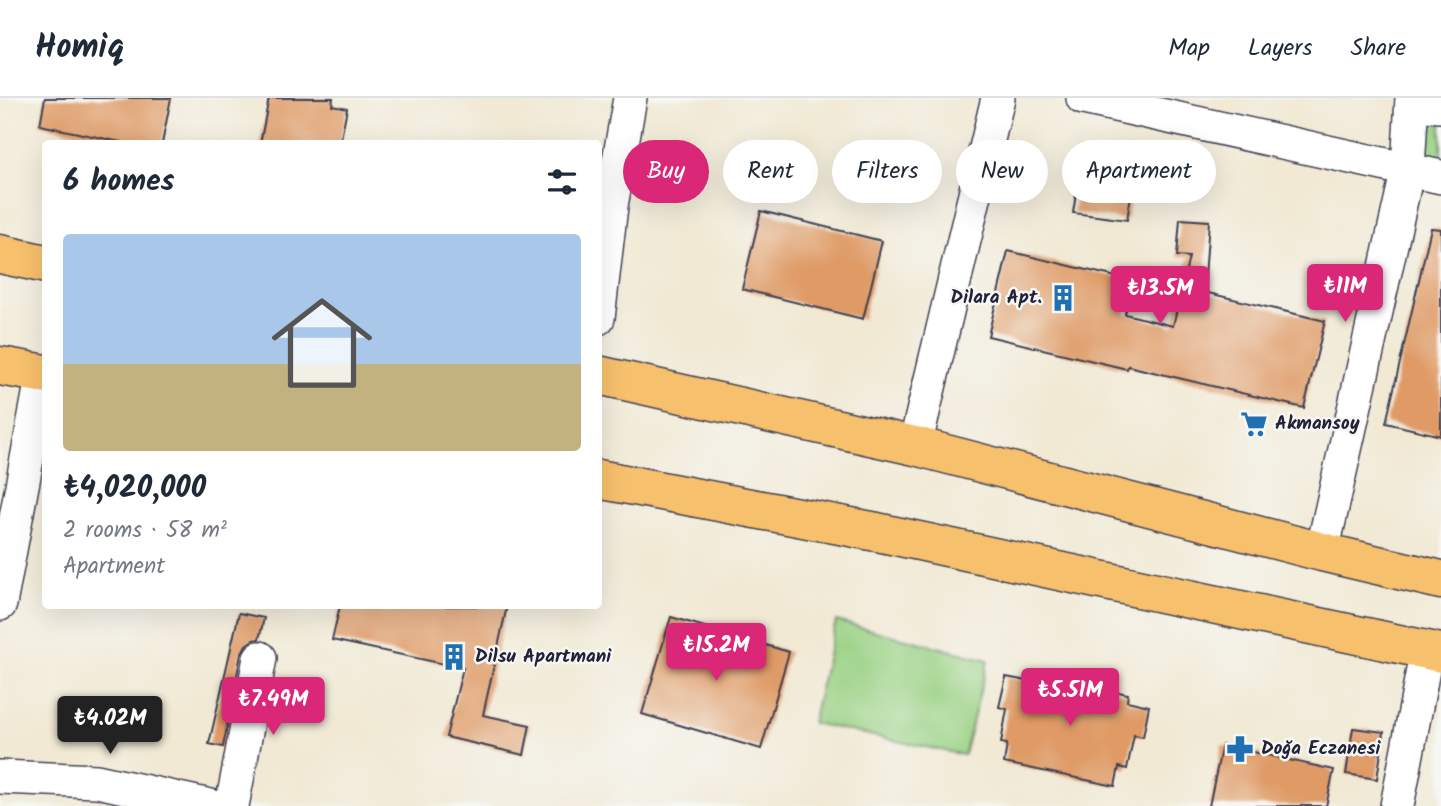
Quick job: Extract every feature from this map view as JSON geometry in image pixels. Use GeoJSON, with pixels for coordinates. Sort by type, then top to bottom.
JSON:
{"type":"FeatureCollection","features":[{"type":"Feature","properties":{"kind":"main road"},"geometry":{"type":"LineString","coordinates":[[0,254],[42,263]]}},
{"type":"Feature","properties":{"kind":"main road"},"geometry":{"type":"LineString","coordinates":[[602,376],[915,446],[1322,552],[1441,580]]}},
{"type":"Feature","properties":{"kind":"main road"},"geometry":{"type":"LineString","coordinates":[[602,480],[877,532],[1434,651]]}},
{"type":"Feature","properties":{"kind":"street"},"geometry":{"type":"LineString","coordinates":[[602,284],[611,206],[630,98]]}},
{"type":"Feature","properties":{"kind":"street"},"geometry":{"type":"LineString","coordinates":[[915,446],[998,98]]}},
{"type":"Feature","properties":{"kind":"street"},"geometry":{"type":"LineString","coordinates":[[1083,98],[1441,177]]}},
{"type":"Feature","properties":{"kind":"street"},"geometry":{"type":"LineString","coordinates":[[1322,552],[1422,103]]}},
{"type":"Feature","properties":{"kind":"street"},"geometry":{"type":"LineString","coordinates":[[0,604],[20,373]]}},
{"type":"Feature","properties":{"kind":"street"},"geometry":{"type":"LineString","coordinates":[[1396,806],[1434,651]]}},
{"type":"Feature","properties":{"kind":"street"},"geometry":{"type":"LineString","coordinates":[[232,806],[260,658]]}},
{"type":"Feature","properties":{"kind":"street"},"geometry":{"type":"LineString","coordinates":[[0,777],[97,781],[211,806]]}},
{"type":"Feature","properties":{"kind":"green space"},"geometry":{"type":"Polygon","coordinates":[[[1412,104],[1441,106],[1441,177],[1408,169],[1412,104]]]}},
{"type":"Feature","properties":{"kind":"green space"},"geometry":{"type":"Polygon","coordinates":[[[836,621],[988,660],[964,755],[812,723],[836,621]]]}},
{"type":"Feature","properties":{"kind":"building"},"geometry":{"type":"Polygon","coordinates":[[[45,98],[171,98],[163,140],[111,140],[40,125],[45,98]]]}},
{"type":"Feature","properties":{"kind":"building"},"geometry":{"type":"Polygon","coordinates":[[[269,98],[333,98],[332,105],[347,108],[341,140],[261,140],[269,98]]]}},
{"type":"Feature","properties":{"kind":"building"},"geometry":{"type":"Polygon","coordinates":[[[1075,203],[1130,203],[1127,220],[1073,213],[1075,203]]]}},
{"type":"Feature","properties":{"kind":"building"},"geometry":{"type":"Polygon","coordinates":[[[761,211],[882,241],[863,319],[742,289],[761,211]]]}},
{"type":"Feature","properties":{"kind":"building"},"geometry":{"type":"Polygon","coordinates":[[[1180,219],[1209,221],[1204,292],[1325,321],[1304,408],[988,336],[1008,251],[1133,281],[1125,314],[1173,326],[1189,257],[1177,256],[1180,219]]]}},
{"type":"Feature","properties":{"kind":"building"},"geometry":{"type":"Polygon","coordinates":[[[1431,228],[1441,229],[1441,436],[1386,423],[1431,228]]]}},
{"type":"Feature","properties":{"kind":"building","name":"Dilsu Apartmani"},"geometry":{"type":"Polygon","coordinates":[[[339,609],[506,609],[483,715],[530,725],[524,755],[446,737],[463,668],[332,640],[339,609]]]}},
{"type":"Feature","properties":{"kind":"building"},"geometry":{"type":"Polygon","coordinates":[[[239,613],[264,618],[259,639],[246,645],[241,654],[223,747],[209,744],[239,613]]]}},
{"type":"Feature","properties":{"kind":"building"},"geometry":{"type":"Polygon","coordinates":[[[671,617],[789,652],[761,749],[642,714],[671,617]]]}},
{"type":"Feature","properties":{"kind":"building"},"geometry":{"type":"Polygon","coordinates":[[[1034,674],[1128,694],[1127,701],[1149,706],[1143,737],[1134,735],[1127,769],[1119,767],[1115,786],[1004,763],[1007,744],[1001,743],[1007,709],[999,707],[1006,677],[1032,682],[1034,674]]]}},
{"type":"Feature","properties":{"kind":"building"},"geometry":{"type":"Polygon","coordinates":[[[1353,728],[1384,732],[1377,779],[1346,774],[1353,728]]]}},
{"type":"Feature","properties":{"kind":"building"},"geometry":{"type":"Polygon","coordinates":[[[1222,745],[1334,770],[1326,806],[1209,806],[1222,745]]]}},
{"type":"Feature","properties":{"kind":"place","name":"Dilara Apt."},"geometry":{"type":"Point","coordinates":[1063,298]}},
{"type":"Feature","properties":{"kind":"place","name":"Akmansoy"},"geometry":{"type":"Point","coordinates":[1254,424]}},
{"type":"Feature","properties":{"kind":"place","name":"Dilsu Apartmani"},"geometry":{"type":"Point","coordinates":[454,657]}},
{"type":"Feature","properties":{"kind":"place","name":"Doğa Eczanesi"},"geometry":{"type":"Point","coordinates":[1240,749]}}]}
